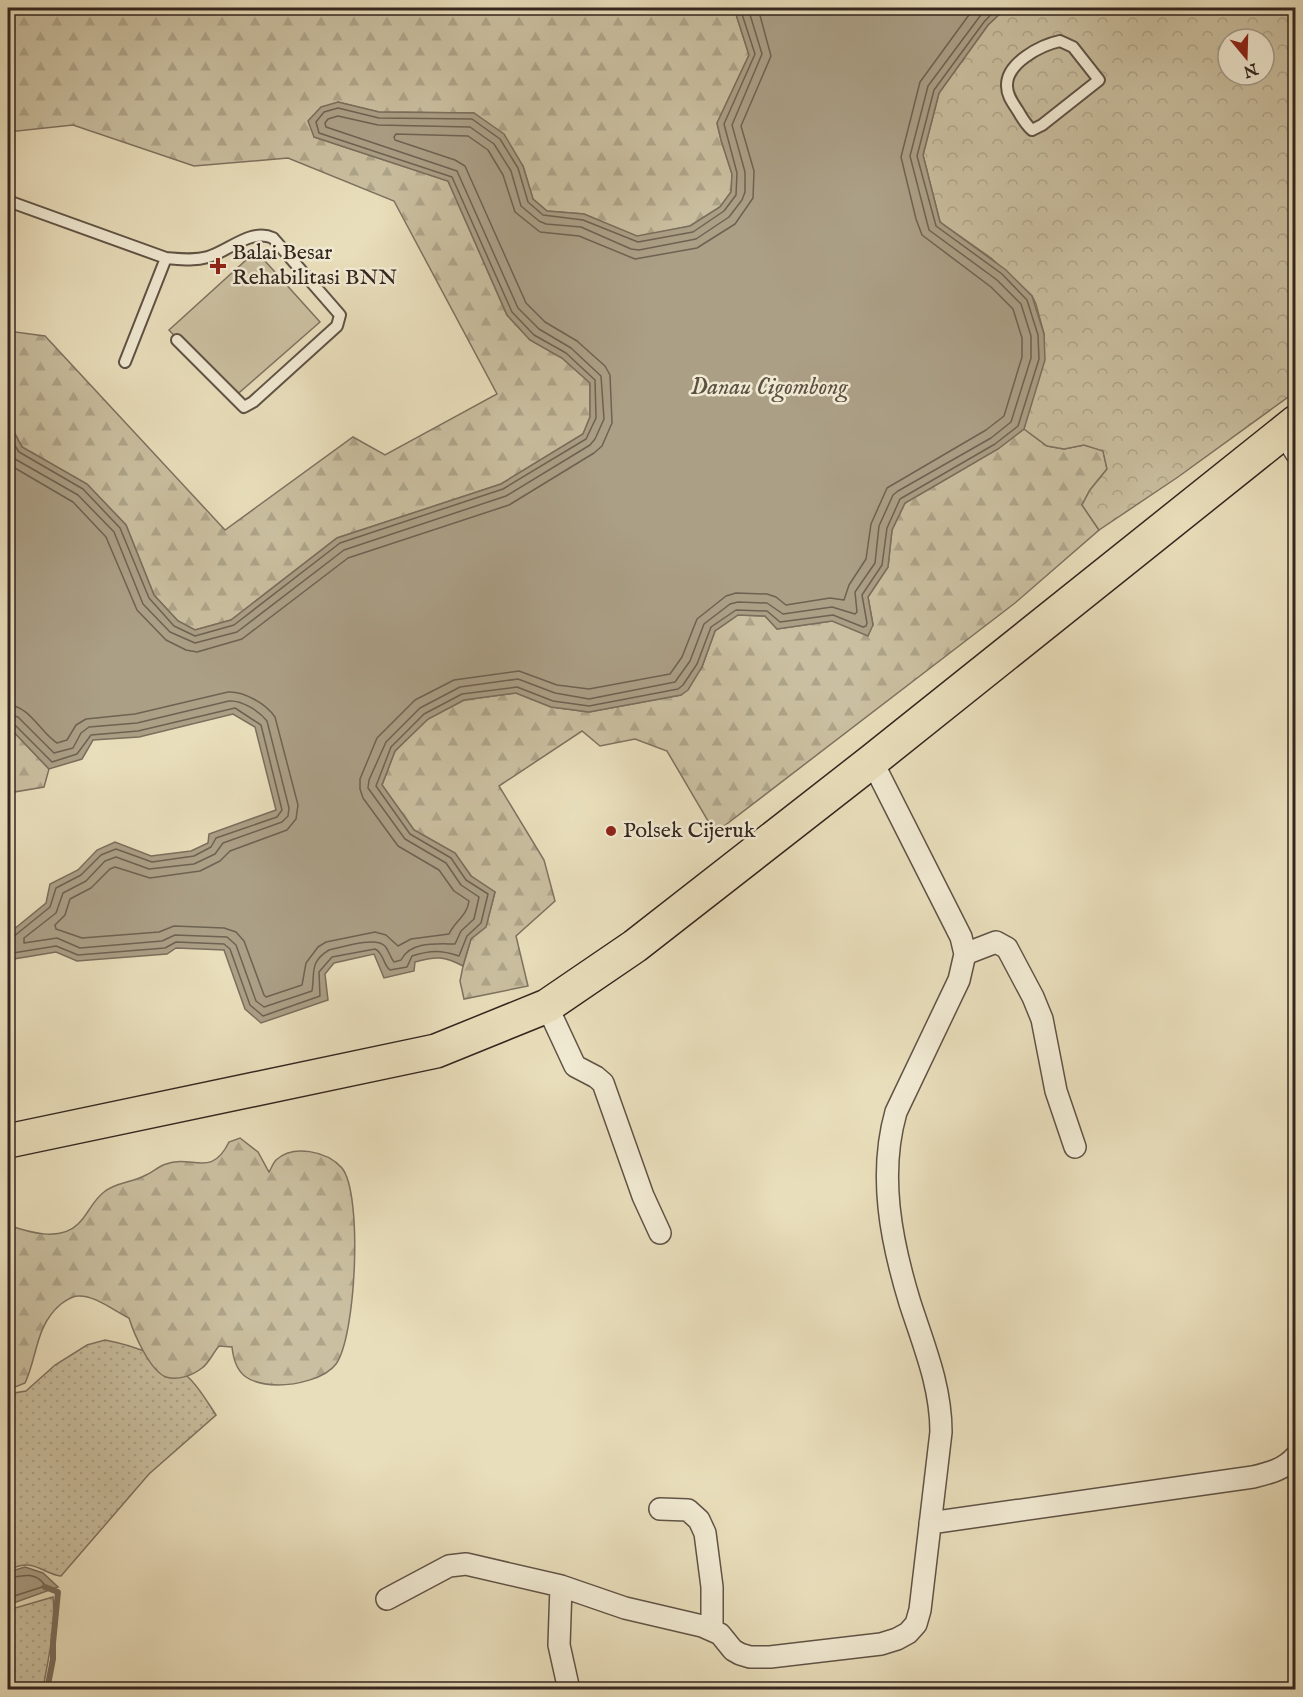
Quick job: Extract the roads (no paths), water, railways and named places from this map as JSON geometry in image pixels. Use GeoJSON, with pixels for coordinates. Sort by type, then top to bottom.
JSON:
{"type":"FeatureCollection","features":[{"type":"Feature","properties":{"kind":"highway"},"geometry":{"type":"LineString","coordinates":[[8,1141],[436,1051],[547,1006],[635,946],[1291,436]]}},
{"type":"Feature","properties":{"kind":"street"},"geometry":{"type":"LineString","coordinates":[[387,1599],[449,1566],[466,1564],[561,1586],[625,1608],[712,1630],[720,1634],[733,1650],[750,1657],[792,1655],[881,1644],[897,1639],[912,1629],[920,1610],[941,1432],[939,1396],[903,1279],[892,1226],[886,1169],[896,1112],[959,980],[965,954],[961,937],[872,761]]}},
{"type":"Feature","properties":{"kind":"street"},"geometry":{"type":"LineString","coordinates":[[965,954],[996,942],[1007,948],[1042,1019],[1056,1091],[1075,1147]]}},
{"type":"Feature","properties":{"kind":"street"},"geometry":{"type":"LineString","coordinates":[[547,1006],[575,1066],[603,1083],[643,1196],[660,1233]]}},
{"type":"Feature","properties":{"kind":"street"},"geometry":{"type":"LineString","coordinates":[[930,1523],[1253,1477],[1273,1472],[1289,1464],[1296,1456]]}},
{"type":"Feature","properties":{"kind":"street"},"geometry":{"type":"LineString","coordinates":[[660,1509],[688,1510],[704,1527],[712,1587],[712,1630]]}},
{"type":"Feature","properties":{"kind":"street"},"geometry":{"type":"LineString","coordinates":[[561,1586],[558,1645],[569,1689]]}},
{"type":"Feature","properties":{"kind":"lane"},"geometry":{"type":"LineString","coordinates":[[1060,41],[1067,43],[1073,47],[1099,80],[1067,106],[1032,130],[1010,100],[1007,87],[1009,74],[1025,58],[1042,47],[1060,41]]}},
{"type":"Feature","properties":{"kind":"lane"},"geometry":{"type":"LineString","coordinates":[[8,201],[166,258],[187,260],[207,258],[252,237],[267,235],[273,238],[340,315],[337,326],[253,402],[244,407],[177,340]]}},
{"type":"Feature","properties":{"kind":"lane"},"geometry":{"type":"LineString","coordinates":[[125,362],[166,258]]}},
{"type":"Feature","properties":{"kind":"water","name":"Danau Cigombong"},"geometry":{"type":"Polygon","coordinates":[[[734,8],[1006,8],[988,25],[939,93],[923,155],[940,222],[1006,270],[1032,296],[1044,334],[1045,360],[1024,429],[998,449],[905,503],[892,530],[888,567],[868,597],[873,625],[868,636],[832,621],[777,629],[765,616],[738,615],[715,631],[702,667],[688,690],[681,695],[589,712],[551,707],[516,693],[464,700],[428,719],[395,751],[382,785],[414,830],[455,853],[471,876],[495,892],[486,927],[471,939],[463,966],[450,960],[429,959],[415,962],[414,971],[384,978],[374,954],[334,963],[325,974],[328,1000],[261,1023],[245,1009],[224,950],[176,948],[167,954],[77,961],[56,952],[14,959],[8,972],[8,934],[46,903],[50,884],[78,870],[97,850],[115,842],[151,856],[191,851],[208,843],[209,834],[276,810],[255,727],[233,714],[139,737],[93,740],[82,759],[49,769],[8,726],[8,428],[14,432],[22,447],[87,484],[126,525],[154,595],[178,621],[195,630],[231,620],[337,538],[501,484],[583,434],[590,417],[590,383],[562,358],[530,340],[507,315],[448,181],[314,137],[308,121],[321,107],[338,102],[379,112],[474,113],[504,134],[523,166],[533,199],[547,211],[584,214],[637,236],[690,226],[720,207],[731,192],[732,174],[717,123],[749,55],[734,8]]]}},
{"type":"Feature","properties":{"kind":"water"},"geometry":{"type":"Polygon","coordinates":[[[25,1567],[43,1573],[58,1587],[8,1605],[8,1572],[25,1567]]]}},
{"type":"Feature","properties":{"kind":"waterway"},"geometry":{"type":"LineString","coordinates":[[45,1587],[58,1592],[53,1659],[47,1690]]}},
{"type":"Feature","properties":{"kind":"place","name":"Balai Besar Rehabilitasi BNN"},"geometry":{"type":"Point","coordinates":[218,266]}},
{"type":"Feature","properties":{"kind":"place","name":"Polsek Cijeruk"},"geometry":{"type":"Point","coordinates":[611,831]}}]}
